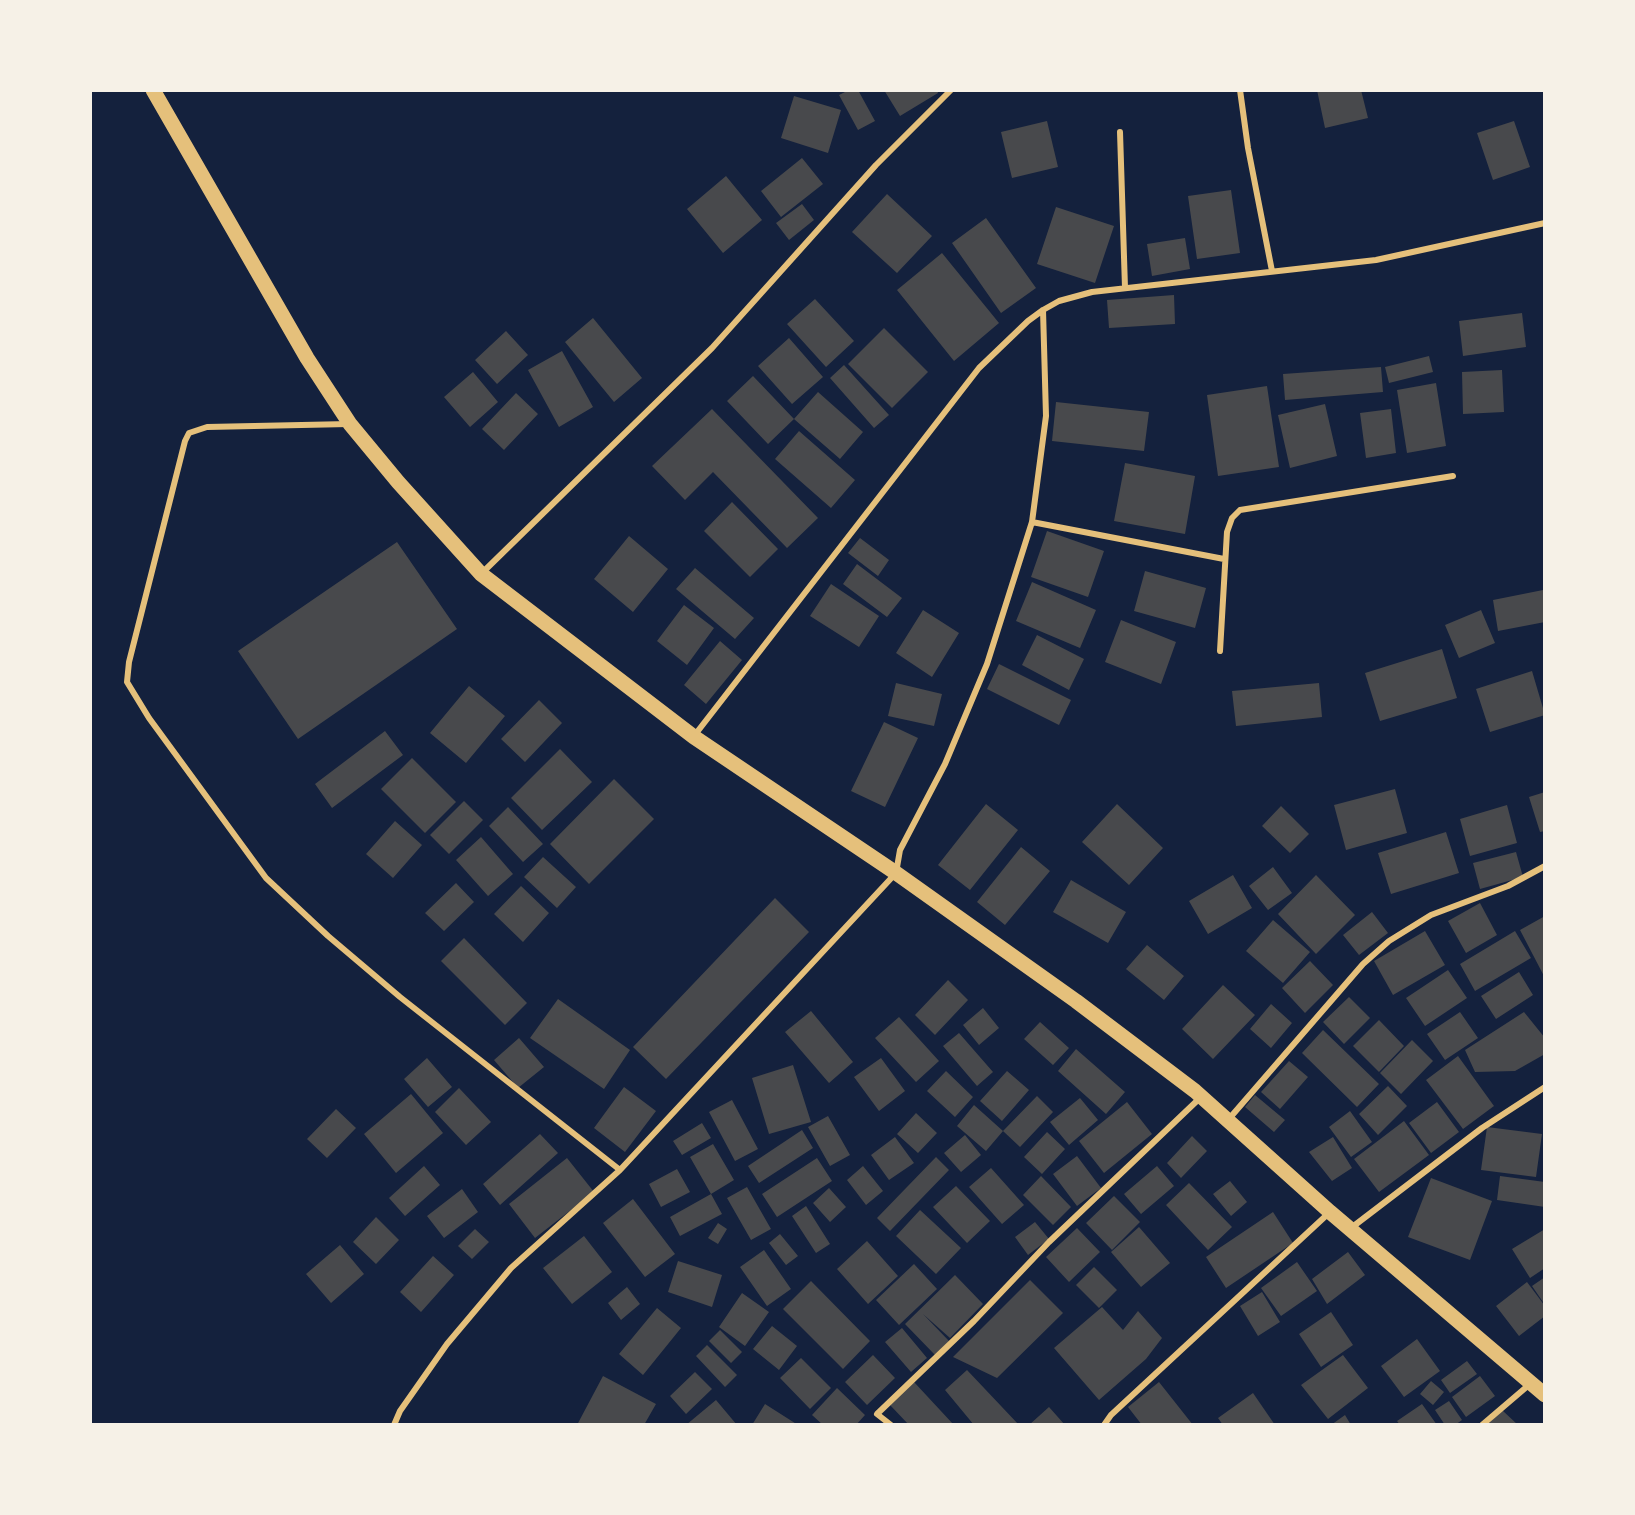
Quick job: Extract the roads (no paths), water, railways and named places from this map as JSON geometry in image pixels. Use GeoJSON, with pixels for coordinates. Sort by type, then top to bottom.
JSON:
{"type":"FeatureCollection","features":[{"type":"Feature","properties":{"kind":"main road"},"geometry":{"type":"LineString","coordinates":[[153,90],[307,358],[350,424],[398,482],[481,574],[694,737],[896,873],[1076,1001],[1201,1097],[1330,1212],[1545,1395]]}},
{"type":"Feature","properties":{"kind":"street"},"geometry":{"type":"LineString","coordinates":[[481,574],[712,348],[876,165],[951,90]]}},
{"type":"Feature","properties":{"kind":"street"},"geometry":{"type":"LineString","coordinates":[[1240,90],[1248,148],[1272,271]]}},
{"type":"Feature","properties":{"kind":"street"},"geometry":{"type":"LineString","coordinates":[[1120,132],[1125,288]]}},
{"type":"Feature","properties":{"kind":"street"},"geometry":{"type":"LineString","coordinates":[[694,737],[979,368],[1043,310],[1059,301],[1092,292],[1376,260],[1545,224]]}},
{"type":"Feature","properties":{"kind":"street"},"geometry":{"type":"LineString","coordinates":[[393,1425],[400,1411],[447,1344],[511,1268],[620,1170],[896,873],[900,850],[945,764],[987,664],[1032,522],[1046,416],[1043,310]]}},
{"type":"Feature","properties":{"kind":"street"},"geometry":{"type":"LineString","coordinates":[[350,424],[207,427],[189,432],[129,662],[127,682],[149,718],[266,878],[328,936],[400,997],[620,1170]]}},
{"type":"Feature","properties":{"kind":"street"},"geometry":{"type":"LineString","coordinates":[[1220,651],[1224,559],[1229,524],[1236,514],[1246,507],[1453,476]]}},
{"type":"Feature","properties":{"kind":"street"},"geometry":{"type":"LineString","coordinates":[[1032,522],[1224,559]]}},
{"type":"Feature","properties":{"kind":"street"},"geometry":{"type":"LineString","coordinates":[[1228,1120],[1364,964],[1389,941],[1431,915],[1508,886],[1545,866]]}},
{"type":"Feature","properties":{"kind":"street"},"geometry":{"type":"LineString","coordinates":[[1351,1229],[1482,1128],[1545,1087]]}},
{"type":"Feature","properties":{"kind":"street"},"geometry":{"type":"LineString","coordinates":[[891,1425],[877,1414],[974,1321],[1049,1242],[1201,1097]]}},
{"type":"Feature","properties":{"kind":"street"},"geometry":{"type":"LineString","coordinates":[[1104,1425],[1111,1415],[1330,1212]]}},
{"type":"Feature","properties":{"kind":"street"},"geometry":{"type":"LineString","coordinates":[[1482,1425],[1531,1383]]}}]}
